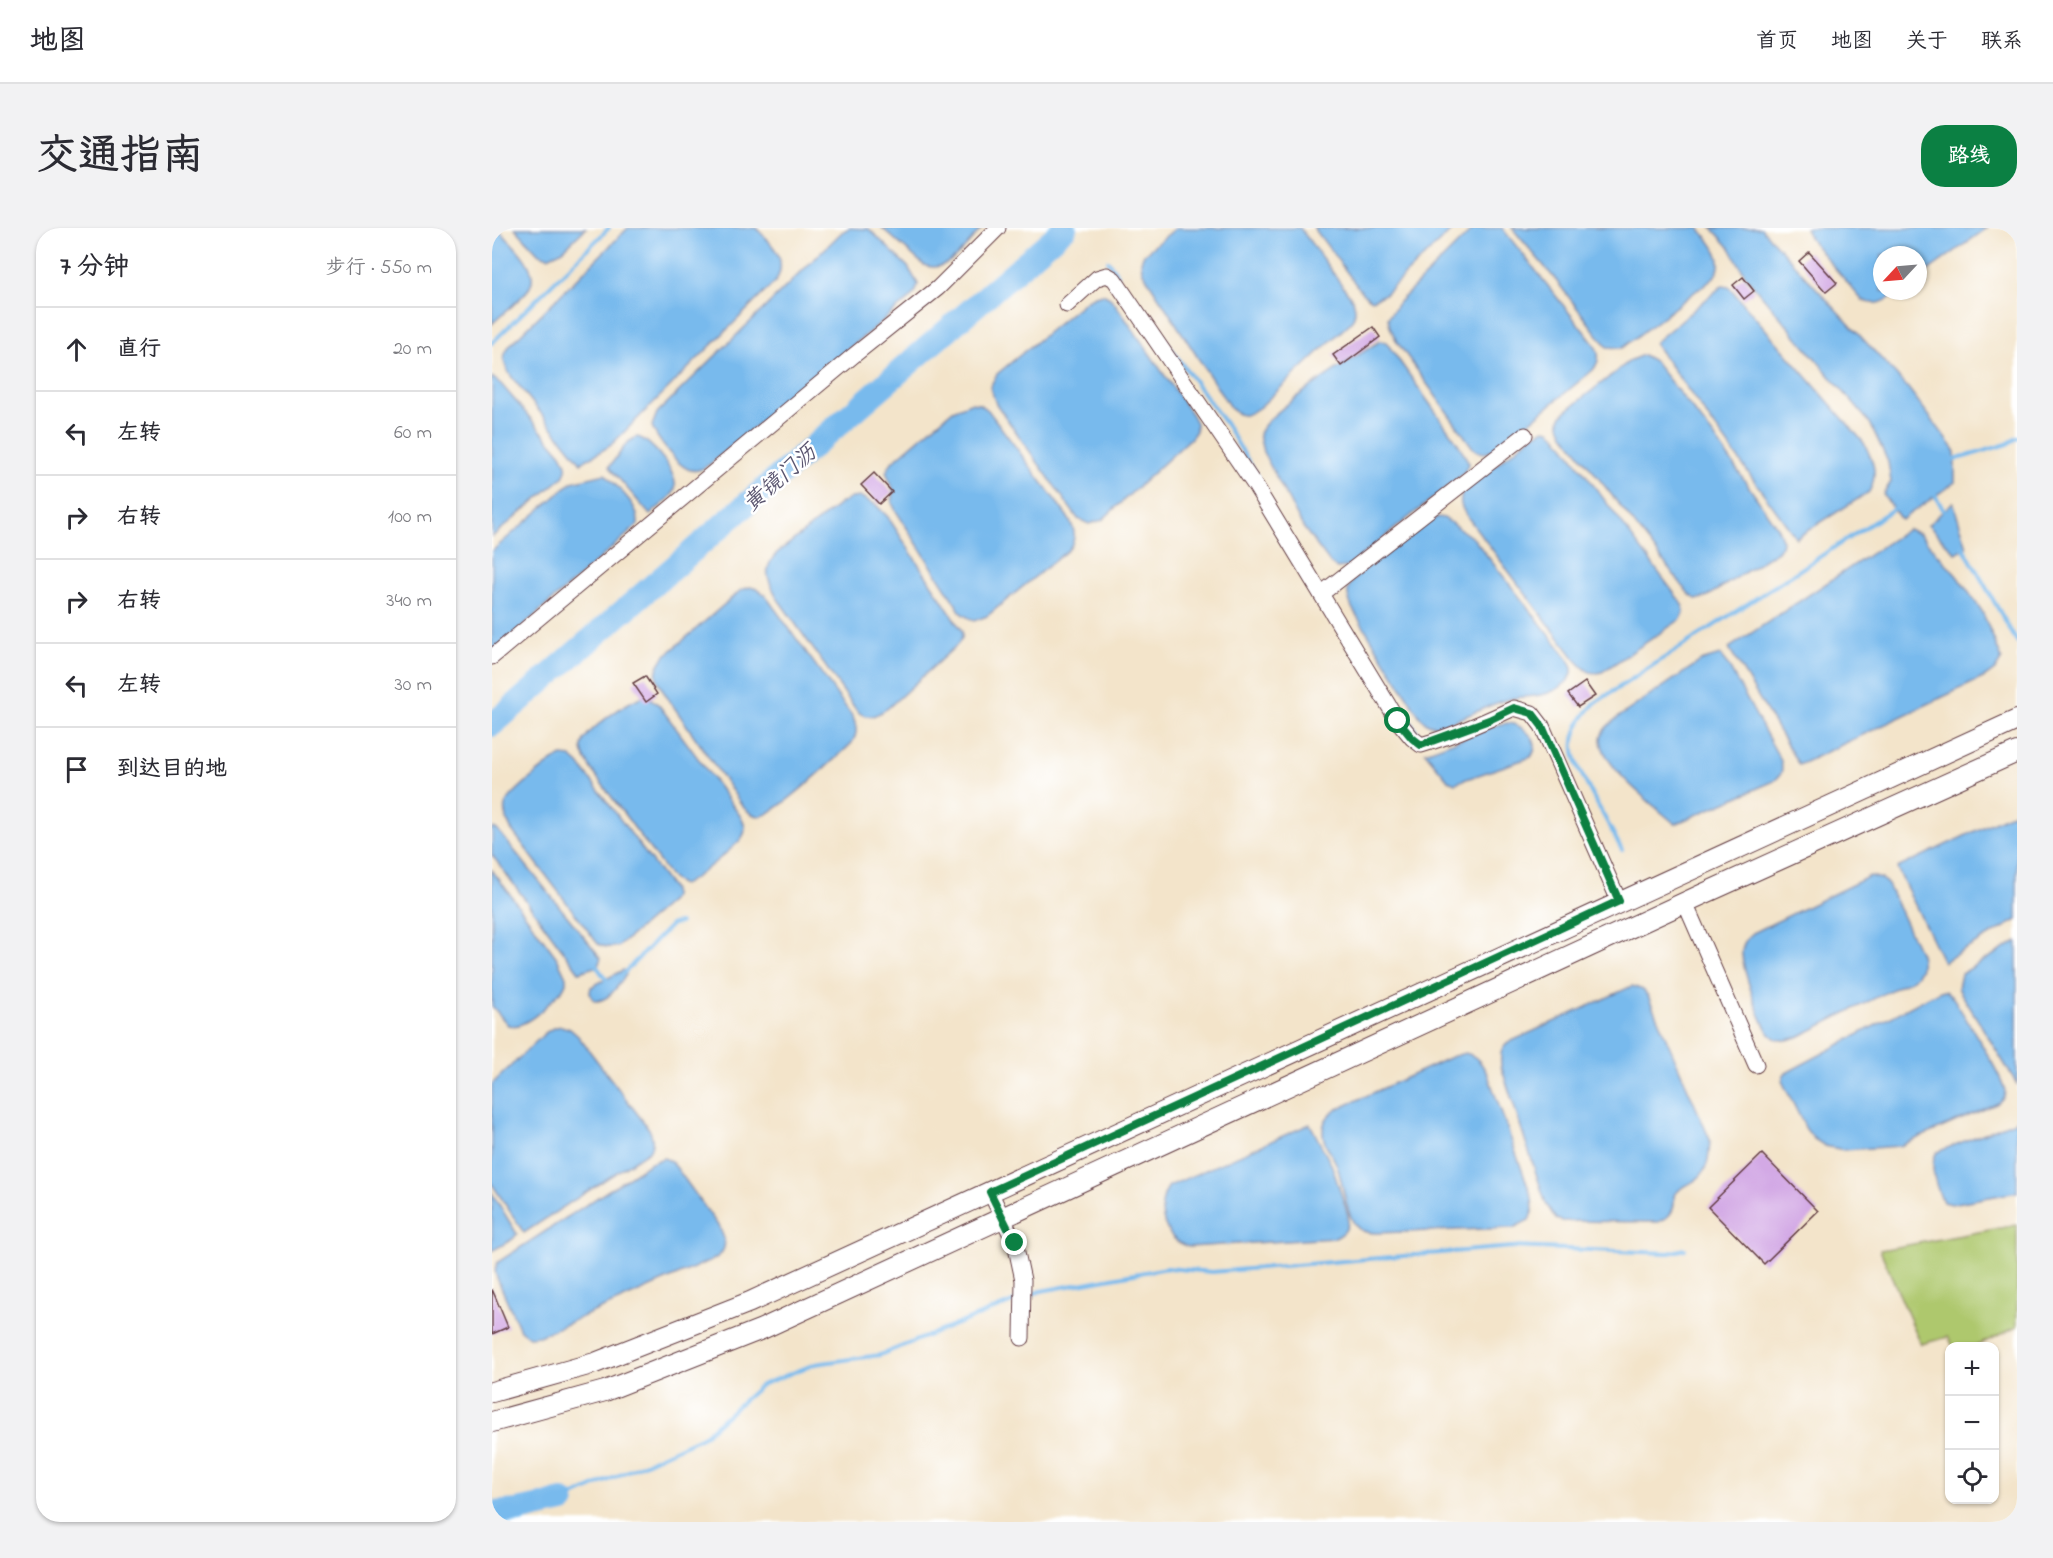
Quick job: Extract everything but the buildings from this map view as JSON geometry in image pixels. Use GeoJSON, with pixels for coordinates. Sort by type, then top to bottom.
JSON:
{"type":"FeatureCollection","features":[{"type":"Feature","properties":{"kind":"main road"},"geometry":{"type":"LineString","coordinates":[[492,1392],[595,1363],[750,1302],[2017,720]]}},
{"type":"Feature","properties":{"kind":"main road"},"geometry":{"type":"LineString","coordinates":[[492,1422],[605,1391],[762,1329],[2017,752]]}},
{"type":"Feature","properties":{"kind":"lane"},"geometry":{"type":"LineString","coordinates":[[492,657],[938,288],[998,228]]}},
{"type":"Feature","properties":{"kind":"lane"},"geometry":{"type":"LineString","coordinates":[[1067,305],[1097,278],[1107,275],[1114,279],[1256,487],[1398,721],[1412,738],[1421,745],[1489,720],[1514,708],[1532,713],[1542,726],[1619,901]]}},
{"type":"Feature","properties":{"kind":"lane"},"geometry":{"type":"LineString","coordinates":[[1321,594],[1525,435]]}},
{"type":"Feature","properties":{"kind":"lane"},"geometry":{"type":"LineString","coordinates":[[1685,903],[1756,1065]]}},
{"type":"Feature","properties":{"kind":"lane"},"geometry":{"type":"LineString","coordinates":[[990,1192],[1015,1243],[1023,1280],[1022,1338]]}},
{"type":"Feature","properties":{"kind":"green space"},"geometry":{"type":"Polygon","coordinates":[[[2017,1225],[2017,1327],[1985,1342],[1951,1342],[1948,1337],[1921,1344],[1880,1250],[2017,1225]]]}},
{"type":"Feature","properties":{"kind":"water"},"geometry":{"type":"Polygon","coordinates":[[[492,228],[497,228],[516,247],[528,263],[532,280],[530,287],[518,301],[492,324],[492,228]]]}},
{"type":"Feature","properties":{"kind":"water"},"geometry":{"type":"Polygon","coordinates":[[[515,228],[586,228],[563,250],[548,257],[538,253],[515,228]]]}},
{"type":"Feature","properties":{"kind":"water"},"geometry":{"type":"Polygon","coordinates":[[[628,228],[756,228],[776,252],[780,265],[779,273],[776,281],[610,446],[581,463],[511,376],[506,368],[504,357],[510,345],[628,228]]]}},
{"type":"Feature","properties":{"kind":"water"},"geometry":{"type":"Polygon","coordinates":[[[849,228],[869,229],[908,267],[918,284],[916,291],[710,464],[691,470],[680,464],[668,452],[654,431],[652,426],[657,413],[842,232],[849,228]]]}},
{"type":"Feature","properties":{"kind":"water"},"geometry":{"type":"Polygon","coordinates":[[[882,228],[982,228],[949,262],[933,267],[924,265],[882,228]]]}},
{"type":"Feature","properties":{"kind":"water"},"geometry":{"type":"Polygon","coordinates":[[[1176,228],[1300,228],[1353,300],[1355,311],[1351,322],[1260,407],[1248,414],[1241,415],[1229,406],[1142,271],[1141,261],[1144,254],[1176,228]]]}},
{"type":"Feature","properties":{"kind":"water"},"geometry":{"type":"Polygon","coordinates":[[[1314,228],[1454,228],[1385,294],[1372,300],[1363,294],[1314,228]]]}},
{"type":"Feature","properties":{"kind":"water"},"geometry":{"type":"Polygon","coordinates":[[[1474,228],[1502,228],[1594,344],[1598,357],[1593,370],[1499,447],[1486,453],[1473,448],[1397,342],[1388,318],[1399,302],[1474,228]]]}},
{"type":"Feature","properties":{"kind":"water"},"geometry":{"type":"Polygon","coordinates":[[[1512,228],[1699,228],[1716,251],[1719,258],[1718,271],[1714,277],[1622,348],[1607,347],[1512,228]]]}},
{"type":"Feature","properties":{"kind":"water"},"geometry":{"type":"Polygon","coordinates":[[[1712,228],[1761,228],[1908,388],[1955,450],[1955,482],[1901,520],[1883,494],[1891,482],[1888,462],[1870,423],[1747,278],[1730,248],[1712,228]]]}},
{"type":"Feature","properties":{"kind":"water"},"geometry":{"type":"Polygon","coordinates":[[[1805,228],[1987,228],[1927,271],[1927,246],[1873,246],[1873,300],[1887,300],[1877,303],[1862,300],[1810,239],[1805,228]]]}},
{"type":"Feature","properties":{"kind":"water"},"geometry":{"type":"Polygon","coordinates":[[[1722,286],[1729,287],[1864,443],[1872,461],[1874,479],[1869,492],[1796,538],[1654,343],[1722,286]]]}},
{"type":"Feature","properties":{"kind":"water"},"geometry":{"type":"Polygon","coordinates":[[[1103,294],[1116,305],[1192,415],[1196,423],[1196,431],[1102,520],[1089,524],[1078,519],[996,404],[990,387],[997,374],[1087,300],[1103,294]]]}},
{"type":"Feature","properties":{"kind":"water"},"geometry":{"type":"Polygon","coordinates":[[[1380,341],[1386,342],[1459,445],[1469,463],[1463,474],[1347,567],[1336,568],[1303,527],[1263,452],[1259,434],[1265,424],[1294,399],[1380,341]]]}},
{"type":"Feature","properties":{"kind":"water"},"geometry":{"type":"Polygon","coordinates":[[[1643,355],[1654,361],[1713,435],[1778,529],[1781,538],[1782,543],[1778,551],[1708,596],[1697,600],[1689,594],[1564,434],[1560,425],[1561,417],[1566,411],[1631,360],[1643,355]]]}},
{"type":"Feature","properties":{"kind":"water"},"geometry":{"type":"Polygon","coordinates":[[[492,377],[501,384],[561,454],[566,468],[563,477],[492,537],[492,377]]]}},
{"type":"Feature","properties":{"kind":"water"},"geometry":{"type":"Polygon","coordinates":[[[970,403],[979,404],[988,410],[1067,516],[1074,536],[1069,549],[987,616],[974,621],[962,614],[896,511],[892,503],[894,491],[886,472],[892,462],[953,410],[970,403]]]}},
{"type":"Feature","properties":{"kind":"water"},"geometry":{"type":"Polygon","coordinates":[[[1545,429],[1556,435],[1683,605],[1684,613],[1681,619],[1602,672],[1590,672],[1575,659],[1469,519],[1461,504],[1461,497],[1465,489],[1545,429]]]}},
{"type":"Feature","properties":{"kind":"water"},"geometry":{"type":"Polygon","coordinates":[[[637,437],[643,439],[657,451],[674,477],[674,492],[650,515],[609,467],[628,442],[637,437]]]}},
{"type":"Feature","properties":{"kind":"water"},"geometry":{"type":"Polygon","coordinates":[[[605,474],[632,504],[638,518],[638,525],[492,653],[492,551],[572,482],[605,474]]]}},
{"type":"Feature","properties":{"kind":"water"},"geometry":{"type":"Polygon","coordinates":[[[861,497],[876,505],[888,517],[962,631],[962,638],[958,644],[888,708],[869,716],[857,711],[778,599],[768,575],[769,565],[777,553],[841,503],[851,498],[861,497]]]}},
{"type":"Feature","properties":{"kind":"water"},"geometry":{"type":"Polygon","coordinates":[[[1953,502],[1967,547],[1956,553],[1928,525],[1953,502]]]}},
{"type":"Feature","properties":{"kind":"water"},"geometry":{"type":"Polygon","coordinates":[[[1437,517],[1444,518],[1474,539],[1566,656],[1572,674],[1564,684],[1542,695],[1502,701],[1445,724],[1436,726],[1428,724],[1420,717],[1352,608],[1348,590],[1359,574],[1437,517]]]}},
{"type":"Feature","properties":{"kind":"water"},"geometry":{"type":"Polygon","coordinates":[[[1908,529],[1920,534],[1957,576],[1982,611],[2002,659],[1996,669],[1985,677],[1799,765],[1729,648],[1908,529]]]}},
{"type":"Feature","properties":{"kind":"water"},"geometry":{"type":"Polygon","coordinates":[[[750,587],[765,595],[853,717],[856,731],[851,744],[792,797],[779,807],[760,816],[753,815],[744,808],[667,697],[657,676],[658,667],[665,656],[741,590],[750,587]]]}},
{"type":"Feature","properties":{"kind":"water"},"geometry":{"type":"Polygon","coordinates":[[[1720,655],[1728,665],[1781,761],[1781,772],[1774,781],[1675,824],[1620,774],[1604,751],[1601,736],[1606,727],[1617,718],[1701,661],[1720,655]]]}},
{"type":"Feature","properties":{"kind":"water"},"geometry":{"type":"Polygon","coordinates":[[[642,697],[651,699],[659,705],[741,817],[745,826],[743,836],[733,847],[704,871],[682,885],[672,879],[591,769],[583,752],[583,742],[592,730],[618,710],[642,697]]]}},
{"type":"Feature","properties":{"kind":"water"},"geometry":{"type":"Polygon","coordinates":[[[1509,723],[1520,727],[1530,735],[1535,745],[1531,757],[1455,783],[1448,780],[1425,752],[1501,724],[1509,723]]]}},
{"type":"Feature","properties":{"kind":"water"},"geometry":{"type":"Polygon","coordinates":[[[562,756],[571,757],[579,764],[673,890],[671,901],[619,946],[608,947],[598,944],[511,829],[505,815],[505,806],[521,786],[562,756]]]}},
{"type":"Feature","properties":{"kind":"water"},"geometry":{"type":"Polygon","coordinates":[[[2017,811],[2017,920],[1943,962],[1897,868],[2017,811]]]}},
{"type":"Feature","properties":{"kind":"water"},"geometry":{"type":"Polygon","coordinates":[[[492,828],[501,834],[601,958],[598,966],[579,972],[492,855],[492,828]]]}},
{"type":"Feature","properties":{"kind":"water"},"geometry":{"type":"Polygon","coordinates":[[[492,870],[557,958],[566,977],[563,989],[545,1007],[530,1019],[515,1026],[508,1025],[492,1006],[492,870]]]}},
{"type":"Feature","properties":{"kind":"water"},"geometry":{"type":"Polygon","coordinates":[[[1870,876],[1882,879],[1888,885],[1920,954],[1920,971],[1913,979],[1798,1037],[1784,1040],[1774,1038],[1757,1009],[1749,983],[1742,953],[1745,942],[1753,933],[1870,876]]]}},
{"type":"Feature","properties":{"kind":"water"},"geometry":{"type":"Polygon","coordinates":[[[2017,941],[2017,1084],[1958,988],[1961,974],[2017,941]]]}},
{"type":"Feature","properties":{"kind":"water"},"geometry":{"type":"Polygon","coordinates":[[[623,970],[626,975],[613,992],[600,1000],[593,1000],[590,995],[591,987],[623,970]]]}},
{"type":"Feature","properties":{"kind":"water"},"geometry":{"type":"Polygon","coordinates":[[[1632,986],[1643,990],[1648,996],[1710,1140],[1707,1163],[1699,1177],[1674,1195],[1672,1212],[1667,1218],[1658,1222],[1562,1221],[1556,1219],[1546,1204],[1501,1066],[1502,1051],[1512,1041],[1632,986]]]}},
{"type":"Feature","properties":{"kind":"water"},"geometry":{"type":"Polygon","coordinates":[[[1940,991],[1945,991],[1954,999],[1983,1047],[1999,1075],[2005,1093],[2003,1098],[1996,1104],[1900,1146],[1844,1150],[1825,1146],[1814,1139],[1806,1129],[1782,1081],[1784,1074],[1940,991]]]}},
{"type":"Feature","properties":{"kind":"water"},"geometry":{"type":"Polygon","coordinates":[[[561,1026],[570,1029],[578,1036],[649,1129],[652,1143],[649,1151],[524,1233],[492,1184],[492,1084],[545,1033],[561,1026]]]}},
{"type":"Feature","properties":{"kind":"water"},"geometry":{"type":"Polygon","coordinates":[[[1465,1053],[1476,1058],[1488,1075],[1532,1198],[1533,1210],[1529,1220],[1513,1228],[1376,1233],[1359,1229],[1349,1212],[1337,1166],[1324,1140],[1325,1121],[1338,1109],[1451,1057],[1465,1053]]]}},
{"type":"Feature","properties":{"kind":"water"},"geometry":{"type":"Polygon","coordinates":[[[2017,1120],[2017,1192],[1951,1204],[1943,1202],[1933,1170],[1934,1157],[1937,1152],[2017,1120]]]}},
{"type":"Feature","properties":{"kind":"water"},"geometry":{"type":"Polygon","coordinates":[[[1310,1124],[1332,1166],[1348,1215],[1348,1223],[1342,1234],[1335,1238],[1189,1247],[1173,1238],[1162,1213],[1162,1203],[1169,1186],[1310,1124]]]}},
{"type":"Feature","properties":{"kind":"water"},"geometry":{"type":"Polygon","coordinates":[[[663,1158],[676,1167],[719,1227],[725,1244],[720,1255],[539,1336],[529,1337],[520,1330],[497,1278],[495,1270],[498,1262],[649,1164],[663,1158]]]}},
{"type":"Feature","properties":{"kind":"water"},"geometry":{"type":"Polygon","coordinates":[[[492,1193],[517,1234],[513,1239],[492,1251],[492,1193]]]}},
{"type":"Feature","properties":{"kind":"waterway"},"geometry":{"type":"LineString","coordinates":[[492,343],[609,228]]}},
{"type":"Feature","properties":{"kind":"waterway","name":"黄镜门沥"},"geometry":{"type":"LineString","coordinates":[[492,725],[1065,228]]}},
{"type":"Feature","properties":{"kind":"waterway"},"geometry":{"type":"LineString","coordinates":[[1108,261],[1118,275]]}},
{"type":"Feature","properties":{"kind":"waterway"},"geometry":{"type":"LineString","coordinates":[[1157,329],[1227,426],[1258,477]]}},
{"type":"Feature","properties":{"kind":"waterway"},"geometry":{"type":"LineString","coordinates":[[1951,461],[2007,444],[2017,438]]}},
{"type":"Feature","properties":{"kind":"waterway"},"geometry":{"type":"LineString","coordinates":[[1934,493],[1945,513]]}},
{"type":"Feature","properties":{"kind":"waterway"},"geometry":{"type":"LineString","coordinates":[[1622,850],[1577,762],[1574,739],[1584,716],[1595,703],[1898,506]]}},
{"type":"Feature","properties":{"kind":"waterway"},"geometry":{"type":"LineString","coordinates":[[1962,545],[2017,642]]}},
{"type":"Feature","properties":{"kind":"waterway"},"geometry":{"type":"LineString","coordinates":[[1360,644],[1418,734]]}},
{"type":"Feature","properties":{"kind":"waterway"},"geometry":{"type":"LineString","coordinates":[[623,974],[672,924],[680,923]]}},
{"type":"Feature","properties":{"kind":"waterway"},"geometry":{"type":"LineString","coordinates":[[595,964],[608,982]]}},
{"type":"Feature","properties":{"kind":"waterway"},"geometry":{"type":"LineString","coordinates":[[1027,1296],[1041,1291],[1167,1268],[1212,1272],[1512,1247],[1669,1253],[1685,1249]]}},
{"type":"Feature","properties":{"kind":"waterway"},"geometry":{"type":"LineString","coordinates":[[563,1501],[702,1437],[761,1385],[815,1364],[880,1355],[1020,1299]]}},
{"type":"Feature","properties":{"kind":"waterway"},"geometry":{"type":"LineString","coordinates":[[492,1513],[518,1511],[563,1501]]}},
{"type":"Feature","properties":{"kind":"route"},"geometry":{"type":"LineString","coordinates":[[1015,1243],[990,1192],[1619,901],[1542,726],[1532,713],[1514,708],[1489,720],[1421,745],[1398,721]]}}]}
